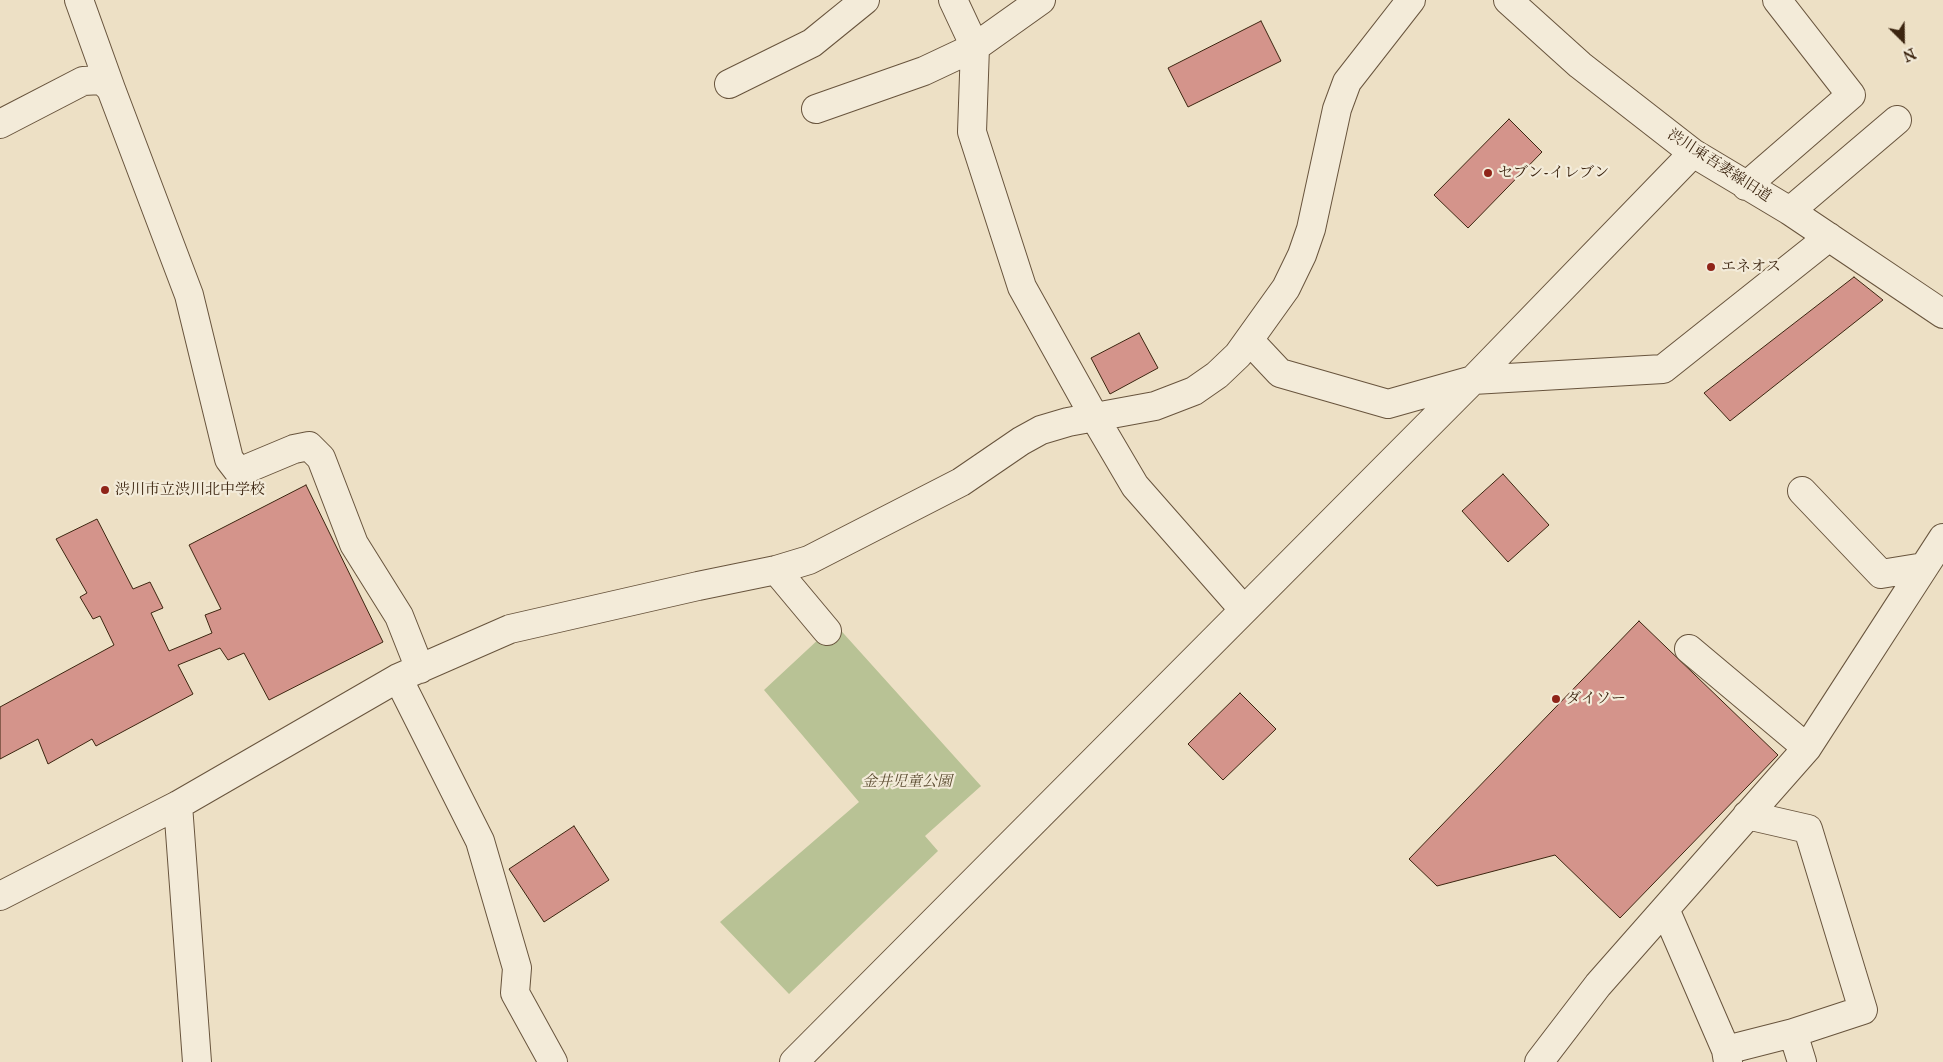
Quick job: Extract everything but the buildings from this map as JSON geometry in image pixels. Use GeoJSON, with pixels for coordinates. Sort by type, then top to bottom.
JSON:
{"type":"FeatureCollection","features":[{"type":"Feature","properties":{"kind":"street"},"geometry":{"type":"LineString","coordinates":[[79,0],[189,295],[229,459],[239,472],[294,449],[309,446],[320,458],[354,544],[399,616],[409,674],[480,841],[517,968],[515,993],[553,1062]]}},
{"type":"Feature","properties":{"kind":"street"},"geometry":{"type":"LineString","coordinates":[[729,84],[812,43],[865,0]]}},
{"type":"Feature","properties":{"kind":"street"},"geometry":{"type":"LineString","coordinates":[[953,0],[975,47],[972,132],[1022,287],[1135,486],[1244,610]]}},
{"type":"Feature","properties":{"kind":"street"},"geometry":{"type":"LineString","coordinates":[[816,109],[924,71],[975,47],[1041,0]]}},
{"type":"Feature","properties":{"kind":"street"},"geometry":{"type":"LineString","coordinates":[[0,896],[178,805],[409,674],[510,629],[776,570],[809,560],[961,482],[1021,440],[1041,430],[1068,422],[1155,406],[1194,391],[1217,375],[1238,355],[1286,288],[1302,255],[1311,229],[1337,109],[1348,82],[1411,0]]}},
{"type":"Feature","properties":{"kind":"street","name":"渋川東吾妻線旧道"},"geometry":{"type":"LineString","coordinates":[[1508,0],[1580,65],[1693,153],[1937,301]]}},
{"type":"Feature","properties":{"kind":"street"},"geometry":{"type":"LineString","coordinates":[[1746,186],[1851,95],[1777,0]]}},
{"type":"Feature","properties":{"kind":"street"},"geometry":{"type":"LineString","coordinates":[[0,124],[84,81],[102,80],[111,89]]}},
{"type":"Feature","properties":{"kind":"street"},"geometry":{"type":"LineString","coordinates":[[1790,211],[1898,120]]}},
{"type":"Feature","properties":{"kind":"street"},"geometry":{"type":"LineString","coordinates":[[796,1061],[1473,380],[1693,153]]}},
{"type":"Feature","properties":{"kind":"street"},"geometry":{"type":"LineString","coordinates":[[1249,340],[1280,373],[1388,404],[1473,380],[1663,369],[1829,237]]}},
{"type":"Feature","properties":{"kind":"street"},"geometry":{"type":"LineString","coordinates":[[1802,491],[1881,574],[1924,567]]}},
{"type":"Feature","properties":{"kind":"street"},"geometry":{"type":"LineString","coordinates":[[1539,1062],[1598,985],[1806,748],[1943,538]]}},
{"type":"Feature","properties":{"kind":"street"},"geometry":{"type":"LineString","coordinates":[[776,570],[827,631]]}},
{"type":"Feature","properties":{"kind":"street"},"geometry":{"type":"LineString","coordinates":[[1689,649],[1806,748]]}},
{"type":"Feature","properties":{"kind":"street"},"geometry":{"type":"LineString","coordinates":[[178,805],[196,1061]]}},
{"type":"Feature","properties":{"kind":"street"},"geometry":{"type":"LineString","coordinates":[[1665,909],[1727,1056],[1863,1010],[1808,829],[1747,815]]}},
{"type":"Feature","properties":{"kind":"street"},"geometry":{"type":"LineString","coordinates":[[1793,1033],[1802,1062]]}},
{"type":"Feature","properties":{"kind":"green space","name":"金井児童公園"},"geometry":{"type":"Polygon","coordinates":[[[835,624],[981,786],[925,836],[938,851],[789,994],[720,922],[859,802],[764,690],[835,624]]]}},
{"type":"Feature","properties":{"kind":"place","name":"セブン-イレブン"},"geometry":{"type":"Point","coordinates":[1488,173]}},
{"type":"Feature","properties":{"kind":"place","name":"エネオス"},"geometry":{"type":"Point","coordinates":[1711,267]}},
{"type":"Feature","properties":{"kind":"place","name":"渋川市立渋川北中学校"},"geometry":{"type":"Point","coordinates":[105,490]}},
{"type":"Feature","properties":{"kind":"place","name":"ダイソー"},"geometry":{"type":"Point","coordinates":[1556,699]}}]}
